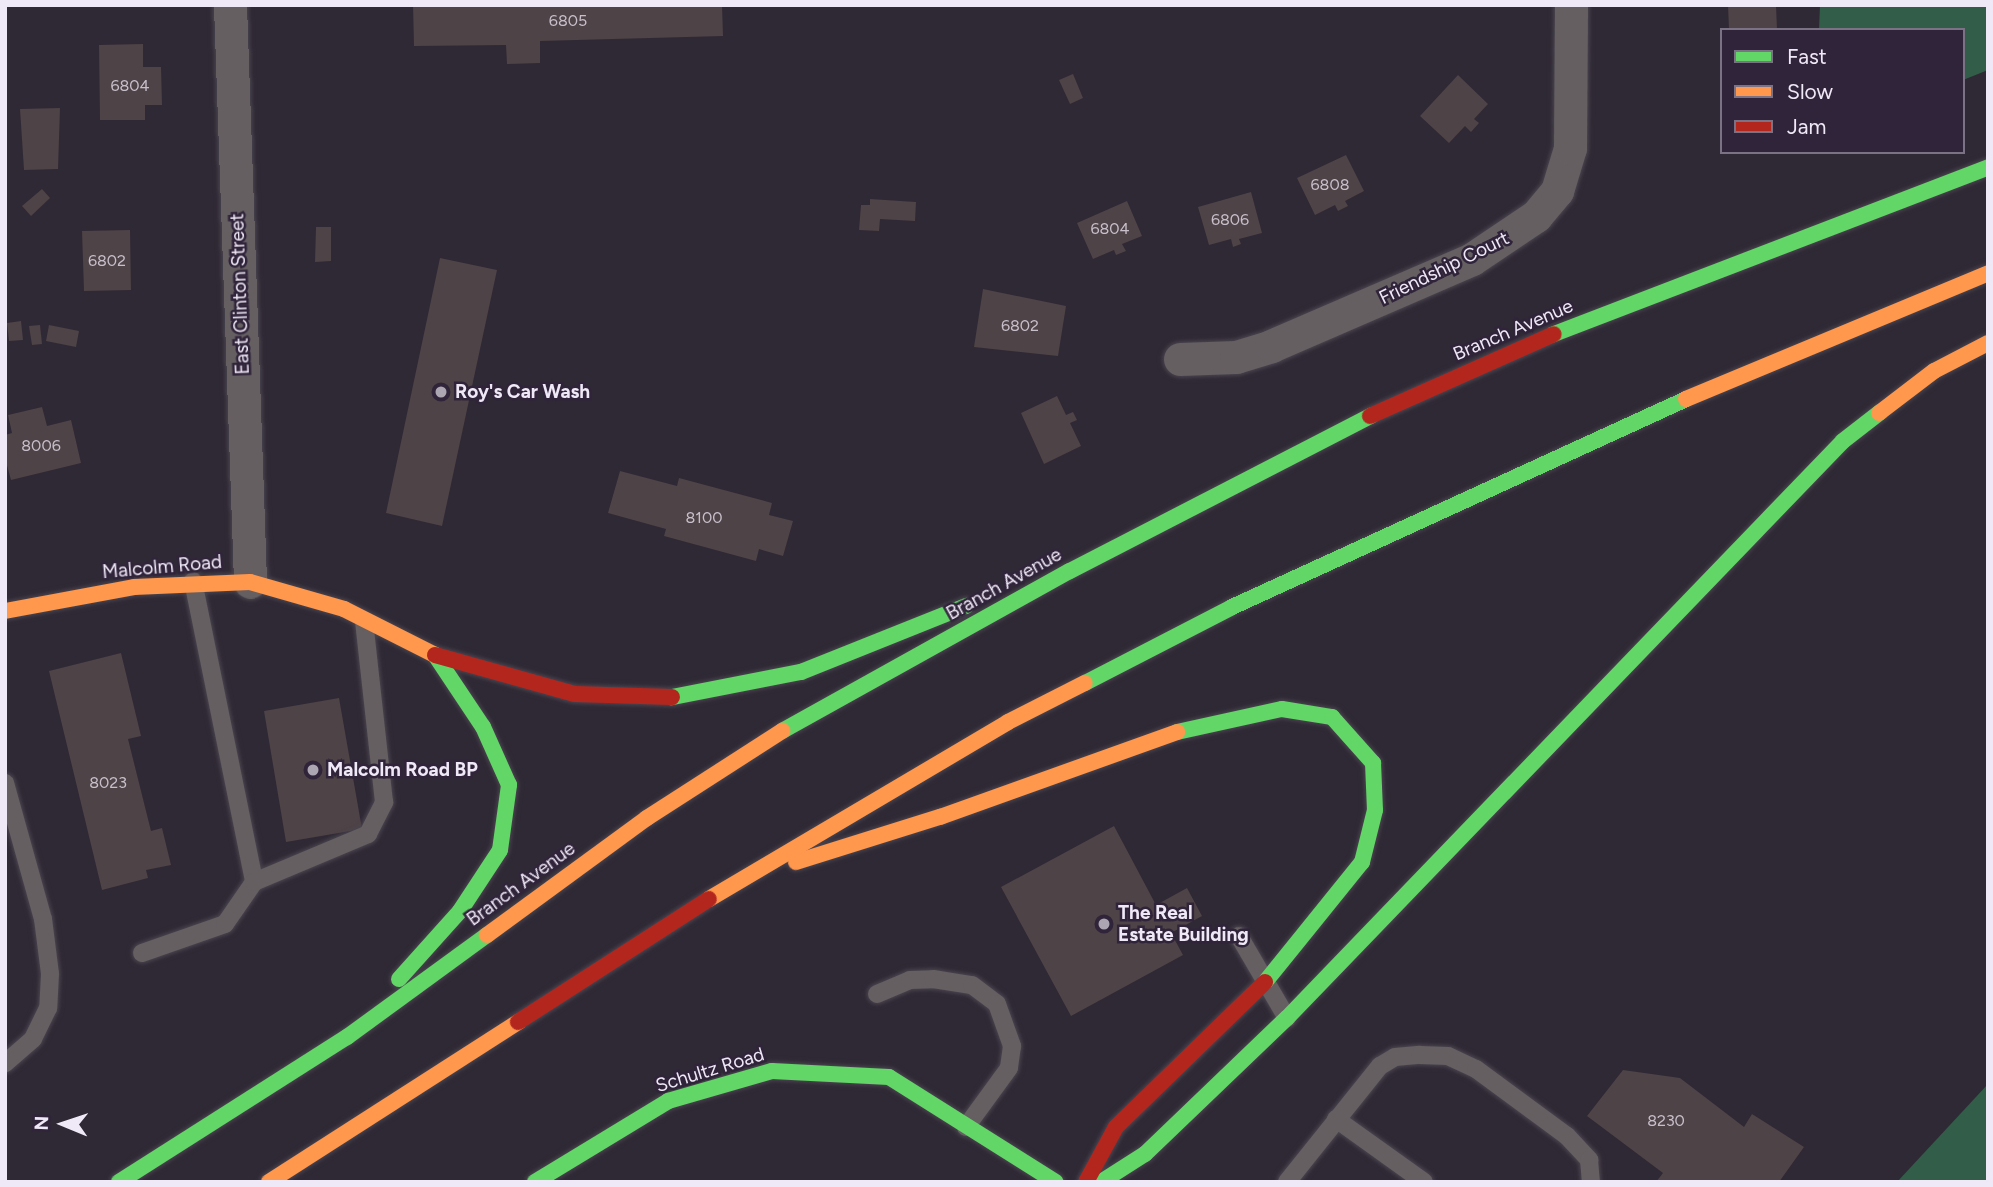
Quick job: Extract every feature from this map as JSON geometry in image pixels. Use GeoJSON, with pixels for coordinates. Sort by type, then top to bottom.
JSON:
{"type":"FeatureCollection","features":[{"type":"Feature","properties":{"kind":"main road","name":"Branch Avenue"},"geometry":{"type":"LineString","coordinates":[[119,1182],[347,1037],[647,818],[800,719],[1070,571],[1161,528],[1338,431],[1535,341],[1988,167]]}},
{"type":"Feature","properties":{"kind":"main road"},"geometry":{"type":"LineString","coordinates":[[269,1182],[737,881],[1007,722],[1232,607],[1716,385],[1988,273]]}},
{"type":"Feature","properties":{"kind":"main road"},"geometry":{"type":"LineString","coordinates":[[1101,1182],[1145,1154],[1287,1018],[1843,441],[1934,371],[1988,343]]}},
{"type":"Feature","properties":{"kind":"main road","name":"Malcolm Road"},"geometry":{"type":"LineString","coordinates":[[5,611],[193,581],[250,582],[364,618],[435,655],[575,694],[673,696],[800,672],[1161,528]]}},
{"type":"Feature","properties":{"kind":"main road"},"geometry":{"type":"LineString","coordinates":[[347,1037],[460,911],[500,850],[509,785],[483,727],[435,655]]}},
{"type":"Feature","properties":{"kind":"main road"},"geometry":{"type":"LineString","coordinates":[[737,881],[940,817],[1188,728],[1282,709],[1332,716],[1373,762],[1375,810],[1362,862],[1265,982],[1116,1127],[1086,1182]]}},
{"type":"Feature","properties":{"kind":"main road","name":"Schultz Road"},"geometry":{"type":"LineString","coordinates":[[535,1182],[668,1101],[772,1071],[888,1077],[1056,1182]]}},
{"type":"Feature","properties":{"kind":"street","name":"East Clinton Street"},"geometry":{"type":"LineString","coordinates":[[230,5],[250,582]]}},
{"type":"Feature","properties":{"kind":"street","name":"Friendship Court"},"geometry":{"type":"LineString","coordinates":[[1180,359],[1236,357],[1271,346],[1472,258],[1536,216],[1557,191],[1568,157],[1573,91],[1571,7]]}},
{"type":"Feature","properties":{"kind":"lane"},"geometry":{"type":"LineString","coordinates":[[193,581],[254,883]]}},
{"type":"Feature","properties":{"kind":"lane"},"geometry":{"type":"LineString","coordinates":[[142,953],[225,924],[254,883],[368,834],[384,802],[364,618]]}},
{"type":"Feature","properties":{"kind":"lane"},"geometry":{"type":"LineString","coordinates":[[5,783],[43,919],[50,974],[48,1008],[33,1039],[5,1063]]}},
{"type":"Feature","properties":{"kind":"lane"},"geometry":{"type":"LineString","coordinates":[[1239,936],[1287,1018]]}},
{"type":"Feature","properties":{"kind":"lane"},"geometry":{"type":"LineString","coordinates":[[877,994],[910,980],[933,979],[972,985],[997,1004],[1012,1046],[1009,1068],[966,1127]]}},
{"type":"Feature","properties":{"kind":"lane"},"geometry":{"type":"LineString","coordinates":[[1287,1182],[1380,1066],[1395,1058],[1448,1056],[1476,1069],[1567,1136],[1589,1160],[1591,1182]]}},
{"type":"Feature","properties":{"kind":"lane"},"geometry":{"type":"LineString","coordinates":[[1336,1119],[1424,1182]]}},
{"type":"Feature","properties":{"kind":"green space"},"geometry":{"type":"Polygon","coordinates":[[[1820,5],[1988,5],[1988,70],[1965,79],[1965,28],[1819,28],[1820,5]]]}},
{"type":"Feature","properties":{"kind":"green space"},"geometry":{"type":"Polygon","coordinates":[[[1988,1084],[1988,1182],[1897,1182],[1988,1084]]]}},
{"type":"Feature","properties":{"kind":"building"},"geometry":{"type":"Polygon","coordinates":[[[413,5],[722,5],[723,36],[540,41],[540,63],[507,64],[506,45],[414,46],[413,5]]]}},
{"type":"Feature","properties":{"kind":"building"},"geometry":{"type":"Polygon","coordinates":[[[1728,5],[1776,5],[1777,28],[1729,28],[1728,5]]]}},
{"type":"Feature","properties":{"kind":"building"},"geometry":{"type":"Polygon","coordinates":[[[143,44],[143,67],[161,67],[162,105],[145,105],[145,120],[100,120],[99,45],[143,44]]]}},
{"type":"Feature","properties":{"kind":"building"},"geometry":{"type":"Polygon","coordinates":[[[1073,74],[1083,98],[1070,104],[1059,80],[1073,74]]]}},
{"type":"Feature","properties":{"kind":"building"},"geometry":{"type":"Polygon","coordinates":[[[1458,75],[1488,104],[1474,119],[1479,123],[1471,132],[1465,126],[1449,143],[1420,116],[1458,75]]]}},
{"type":"Feature","properties":{"kind":"building"},"geometry":{"type":"Polygon","coordinates":[[[60,108],[58,169],[24,170],[20,109],[60,108]]]}},
{"type":"Feature","properties":{"kind":"building"},"geometry":{"type":"Polygon","coordinates":[[[1346,155],[1364,191],[1345,201],[1348,206],[1338,211],[1335,205],[1315,215],[1297,178],[1346,155]]]}},
{"type":"Feature","properties":{"kind":"building"},"geometry":{"type":"Polygon","coordinates":[[[42,189],[50,198],[31,216],[22,206],[42,189]]]}},
{"type":"Feature","properties":{"kind":"building"},"geometry":{"type":"Polygon","coordinates":[[[1251,192],[1262,233],[1239,239],[1241,244],[1233,247],[1231,239],[1209,245],[1198,207],[1251,192]]]}},
{"type":"Feature","properties":{"kind":"building"},"geometry":{"type":"Polygon","coordinates":[[[870,199],[916,202],[915,221],[880,219],[879,231],[859,230],[861,205],[870,205],[870,199]]]}},
{"type":"Feature","properties":{"kind":"building"},"geometry":{"type":"Polygon","coordinates":[[[1127,201],[1142,236],[1122,244],[1126,251],[1116,255],[1114,250],[1093,259],[1077,223],[1127,201]]]}},
{"type":"Feature","properties":{"kind":"building"},"geometry":{"type":"Polygon","coordinates":[[[316,227],[331,227],[331,261],[315,262],[316,227]]]}},
{"type":"Feature","properties":{"kind":"building"},"geometry":{"type":"Polygon","coordinates":[[[130,230],[131,290],[84,291],[82,231],[130,230]]]}},
{"type":"Feature","properties":{"kind":"building","name":"Roy's Car Wash"},"geometry":{"type":"Polygon","coordinates":[[[440,258],[497,270],[442,526],[386,513],[440,258]]]}},
{"type":"Feature","properties":{"kind":"building"},"geometry":{"type":"Polygon","coordinates":[[[983,289],[1066,306],[1058,356],[974,347],[983,289]]]}},
{"type":"Feature","properties":{"kind":"building"},"geometry":{"type":"Polygon","coordinates":[[[21,321],[23,340],[9,341],[7,323],[21,321]]]}},
{"type":"Feature","properties":{"kind":"building"},"geometry":{"type":"Polygon","coordinates":[[[40,325],[42,344],[32,345],[29,326],[40,325]]]}},
{"type":"Feature","properties":{"kind":"building"},"geometry":{"type":"Polygon","coordinates":[[[49,325],[79,331],[76,347],[46,341],[49,325]]]}},
{"type":"Feature","properties":{"kind":"building"},"geometry":{"type":"Polygon","coordinates":[[[1057,396],[1066,415],[1073,412],[1077,420],[1070,423],[1081,446],[1044,464],[1021,413],[1057,396]]]}},
{"type":"Feature","properties":{"kind":"building"},"geometry":{"type":"Polygon","coordinates":[[[42,407],[47,426],[71,420],[81,463],[11,480],[5,458],[5,435],[12,433],[8,415],[42,407]]]}},
{"type":"Feature","properties":{"kind":"building"},"geometry":{"type":"Polygon","coordinates":[[[620,471],[677,486],[679,478],[772,503],[769,515],[793,521],[783,556],[759,549],[756,561],[664,536],[666,529],[608,513],[620,471]]]}},
{"type":"Feature","properties":{"kind":"building"},"geometry":{"type":"Polygon","coordinates":[[[121,653],[141,736],[128,739],[151,831],[162,828],[171,865],[146,870],[148,878],[102,890],[49,671],[121,653]]]}},
{"type":"Feature","properties":{"kind":"building","name":"Malcolm Road BP"},"geometry":{"type":"Polygon","coordinates":[[[339,698],[362,829],[286,842],[264,711],[339,698]]]}},
{"type":"Feature","properties":{"kind":"building","name":"The Real Estate Building"},"geometry":{"type":"Polygon","coordinates":[[[1114,826],[1156,905],[1187,888],[1202,916],[1171,933],[1183,955],[1071,1016],[1001,887],[1114,826]]]}},
{"type":"Feature","properties":{"kind":"building"},"geometry":{"type":"Polygon","coordinates":[[[1623,1070],[1680,1078],[1744,1127],[1752,1114],[1804,1147],[1779,1182],[1656,1182],[1663,1173],[1587,1116],[1623,1070]]]}},
{"type":"Feature","properties":{"kind":"traffic: fast"},"geometry":{"type":"LineString","coordinates":[[1554,334],[1988,167]]}},
{"type":"Feature","properties":{"kind":"traffic: fast"},"geometry":{"type":"LineString","coordinates":[[1085,683],[1232,607],[1686,399]]}},
{"type":"Feature","properties":{"kind":"traffic: fast"},"geometry":{"type":"LineString","coordinates":[[1287,1018],[1843,441],[1879,413]]}},
{"type":"Feature","properties":{"kind":"traffic: fast"},"geometry":{"type":"LineString","coordinates":[[782,731],[1070,571],[1370,416]]}},
{"type":"Feature","properties":{"kind":"traffic: fast"},"geometry":{"type":"LineString","coordinates":[[672,697],[801,672],[966,606]]}},
{"type":"Feature","properties":{"kind":"traffic: fast"},"geometry":{"type":"LineString","coordinates":[[399,979],[460,911],[500,850],[509,785],[483,727],[435,655]]}},
{"type":"Feature","properties":{"kind":"traffic: fast"},"geometry":{"type":"LineString","coordinates":[[1177,732],[1282,709],[1332,717],[1373,763],[1375,810],[1362,862],[1265,982]]}},
{"type":"Feature","properties":{"kind":"traffic: fast"},"geometry":{"type":"LineString","coordinates":[[119,1182],[347,1037],[487,935]]}},
{"type":"Feature","properties":{"kind":"traffic: fast"},"geometry":{"type":"LineString","coordinates":[[1101,1182],[1145,1154],[1287,1018]]}},
{"type":"Feature","properties":{"kind":"traffic: fast"},"geometry":{"type":"LineString","coordinates":[[535,1182],[668,1101],[772,1071],[889,1077],[1056,1182]]}},
{"type":"Feature","properties":{"kind":"traffic: slow"},"geometry":{"type":"LineString","coordinates":[[1686,399],[1988,273]]}},
{"type":"Feature","properties":{"kind":"traffic: slow"},"geometry":{"type":"LineString","coordinates":[[1879,413],[1934,371],[1988,343]]}},
{"type":"Feature","properties":{"kind":"traffic: slow"},"geometry":{"type":"LineString","coordinates":[[5,611],[134,587],[250,582],[344,609],[435,655]]}},
{"type":"Feature","properties":{"kind":"traffic: slow"},"geometry":{"type":"LineString","coordinates":[[709,899],[1008,722],[1085,683]]}},
{"type":"Feature","properties":{"kind":"traffic: slow"},"geometry":{"type":"LineString","coordinates":[[487,935],[647,818],[782,731]]}},
{"type":"Feature","properties":{"kind":"traffic: slow"},"geometry":{"type":"LineString","coordinates":[[796,862],[940,817],[1177,732]]}},
{"type":"Feature","properties":{"kind":"traffic: slow"},"geometry":{"type":"LineString","coordinates":[[269,1182],[518,1022]]}},
{"type":"Feature","properties":{"kind":"traffic: jam"},"geometry":{"type":"LineString","coordinates":[[1370,416],[1554,334]]}},
{"type":"Feature","properties":{"kind":"traffic: jam"},"geometry":{"type":"LineString","coordinates":[[435,655],[575,694],[672,697]]}},
{"type":"Feature","properties":{"kind":"traffic: jam"},"geometry":{"type":"LineString","coordinates":[[518,1022],[709,899]]}},
{"type":"Feature","properties":{"kind":"traffic: jam"},"geometry":{"type":"LineString","coordinates":[[1086,1182],[1116,1127],[1265,982]]}},
{"type":"Feature","properties":{"kind":"place","name":"Roy's Car Wash"},"geometry":{"type":"Point","coordinates":[441,392]}},
{"type":"Feature","properties":{"kind":"place","name":"Malcolm Road BP"},"geometry":{"type":"Point","coordinates":[313,770]}},
{"type":"Feature","properties":{"kind":"place","name":"The Real Estate Building"},"geometry":{"type":"Point","coordinates":[1104,924]}}]}
